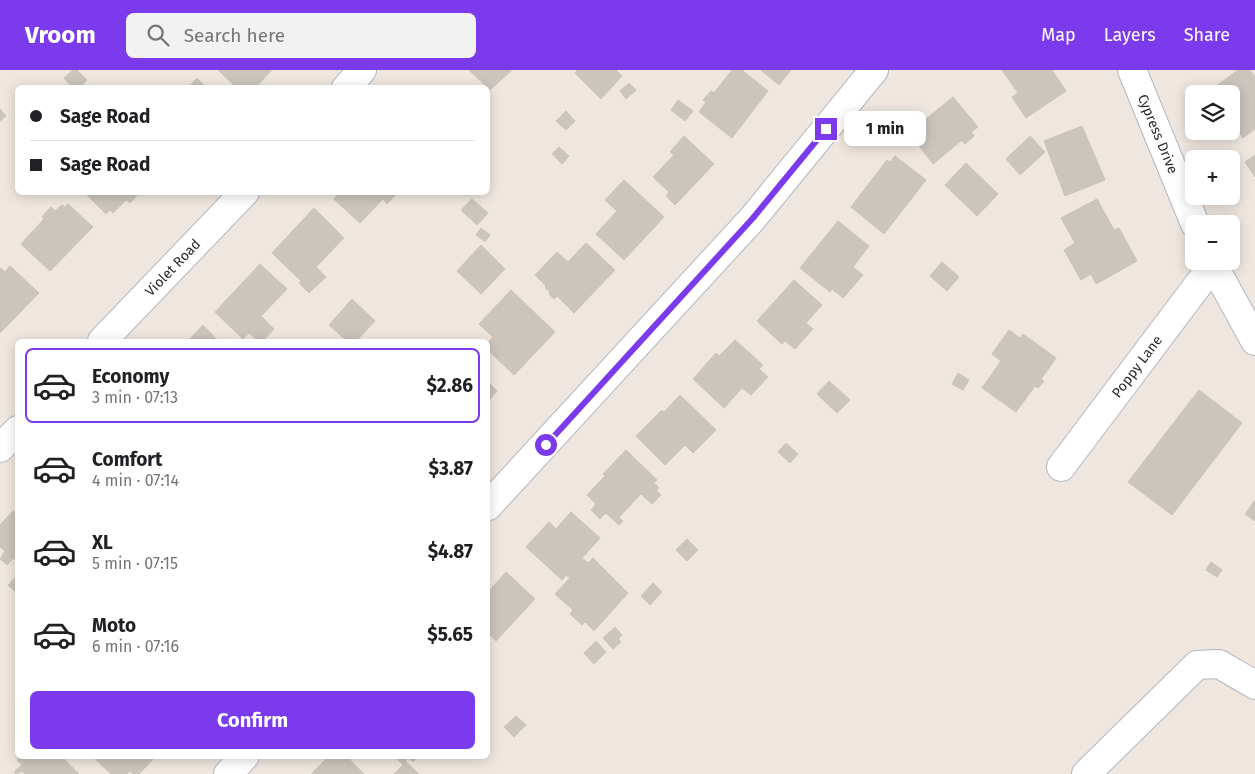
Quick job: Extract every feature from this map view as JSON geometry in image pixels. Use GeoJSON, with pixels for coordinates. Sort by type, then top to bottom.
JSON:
{"type":"FeatureCollection","features":[{"type":"Feature","properties":{"kind":"street"},"geometry":{"type":"LineString","coordinates":[[349,85],[362,70]]}},
{"type":"Feature","properties":{"kind":"street"},"geometry":{"type":"LineString","coordinates":[[490,504],[753,218],[874,70]]}},
{"type":"Feature","properties":{"kind":"street","name":"Cypress Drive"},"geometry":{"type":"LineString","coordinates":[[1132,70],[1192,215]]}},
{"type":"Feature","properties":{"kind":"street","name":"Violet Road"},"geometry":{"type":"LineString","coordinates":[[104,339],[242,195]]}},
{"type":"Feature","properties":{"kind":"street","name":"Poppy Lane"},"geometry":{"type":"LineString","coordinates":[[1061,467],[1207,270]]}},
{"type":"Feature","properties":{"kind":"street"},"geometry":{"type":"LineString","coordinates":[[1216,270],[1255,341]]}},
{"type":"Feature","properties":{"kind":"street"},"geometry":{"type":"LineString","coordinates":[[0,448],[15,433]]}},
{"type":"Feature","properties":{"kind":"street"},"geometry":{"type":"LineString","coordinates":[[1086,774],[1197,666],[1219,664],[1255,685]]}},
{"type":"Feature","properties":{"kind":"street"},"geometry":{"type":"LineString","coordinates":[[228,774],[242,759]]}},
{"type":"Feature","properties":{"kind":"building"},"geometry":{"type":"Polygon","coordinates":[[[73,70],[77,70],[87,80],[82,85],[70,85],[64,78],[73,70]]]}},
{"type":"Feature","properties":{"kind":"building"},"geometry":{"type":"Polygon","coordinates":[[[218,70],[272,70],[258,85],[234,85],[218,70]]]}},
{"type":"Feature","properties":{"kind":"building"},"geometry":{"type":"Polygon","coordinates":[[[469,70],[512,70],[490,90],[490,85],[485,85],[469,70]]]}},
{"type":"Feature","properties":{"kind":"building"},"geometry":{"type":"Polygon","coordinates":[[[577,70],[616,70],[622,76],[601,99],[575,73],[577,70]]]}},
{"type":"Feature","properties":{"kind":"building"},"geometry":{"type":"Polygon","coordinates":[[[732,70],[742,70],[768,91],[732,138],[699,112],[706,102],[703,100],[711,91],[714,93],[732,70]]]}},
{"type":"Feature","properties":{"kind":"building"},"geometry":{"type":"Polygon","coordinates":[[[761,70],[791,70],[779,85],[761,70]]]}},
{"type":"Feature","properties":{"kind":"building"},"geometry":{"type":"Polygon","coordinates":[[[1002,70],[1052,70],[1066,91],[1026,118],[1012,97],[1018,93],[1002,70]]]}},
{"type":"Feature","properties":{"kind":"building"},"geometry":{"type":"Polygon","coordinates":[[[1238,70],[1250,70],[1255,77],[1255,129],[1243,138],[1240,134],[1240,85],[1218,85],[1238,70]]]}},
{"type":"Feature","properties":{"kind":"building"},"geometry":{"type":"Polygon","coordinates":[[[197,78],[204,85],[191,85],[197,78]]]}},
{"type":"Feature","properties":{"kind":"building"},"geometry":{"type":"Polygon","coordinates":[[[629,83],[636,90],[626,99],[620,91],[629,83]]]}},
{"type":"Feature","properties":{"kind":"building"},"geometry":{"type":"Polygon","coordinates":[[[953,97],[978,127],[971,132],[974,136],[965,144],[962,140],[933,164],[909,133],[953,97]]]}},
{"type":"Feature","properties":{"kind":"building"},"geometry":{"type":"Polygon","coordinates":[[[678,100],[693,111],[685,121],[671,110],[678,100]]]}},
{"type":"Feature","properties":{"kind":"building"},"geometry":{"type":"Polygon","coordinates":[[[0,109],[6,116],[0,121],[0,109]]]}},
{"type":"Feature","properties":{"kind":"building"},"geometry":{"type":"Polygon","coordinates":[[[566,111],[575,121],[566,130],[556,121],[566,111]]]}},
{"type":"Feature","properties":{"kind":"building"},"geometry":{"type":"Polygon","coordinates":[[[1082,126],[1105,180],[1065,196],[1044,141],[1082,126]]]}},
{"type":"Feature","properties":{"kind":"building"},"geometry":{"type":"Polygon","coordinates":[[[684,136],[714,164],[675,205],[666,196],[669,192],[653,177],[674,155],[670,152],[684,136]]]}},
{"type":"Feature","properties":{"kind":"building"},"geometry":{"type":"Polygon","coordinates":[[[1030,136],[1045,152],[1020,175],[1006,159],[1030,136]]]}},
{"type":"Feature","properties":{"kind":"building"},"geometry":{"type":"Polygon","coordinates":[[[559,147],[569,156],[562,164],[552,154],[559,147]]]}},
{"type":"Feature","properties":{"kind":"building"},"geometry":{"type":"Polygon","coordinates":[[[1255,155],[1255,177],[1245,162],[1255,155]]]}},
{"type":"Feature","properties":{"kind":"building"},"geometry":{"type":"Polygon","coordinates":[[[895,156],[926,180],[884,234],[851,207],[887,160],[890,162],[895,156]]]}},
{"type":"Feature","properties":{"kind":"building"},"geometry":{"type":"Polygon","coordinates":[[[966,163],[998,194],[977,216],[945,185],[966,163]]]}},
{"type":"Feature","properties":{"kind":"building"},"geometry":{"type":"Polygon","coordinates":[[[624,180],[664,217],[624,260],[596,234],[617,211],[605,200],[624,180]]]}},
{"type":"Feature","properties":{"kind":"building"},"geometry":{"type":"Polygon","coordinates":[[[87,195],[137,195],[130,203],[126,200],[113,213],[110,210],[106,214],[87,195]]]}},
{"type":"Feature","properties":{"kind":"building"},"geometry":{"type":"Polygon","coordinates":[[[337,195],[395,195],[387,204],[383,199],[360,223],[334,199],[337,195]]]}},
{"type":"Feature","properties":{"kind":"building"},"geometry":{"type":"Polygon","coordinates":[[[472,199],[488,213],[477,225],[461,210],[472,199]]]}},
{"type":"Feature","properties":{"kind":"building"},"geometry":{"type":"Polygon","coordinates":[[[1097,199],[1114,230],[1119,228],[1137,261],[1096,284],[1091,274],[1081,280],[1064,250],[1075,243],[1061,218],[1097,199]]]}},
{"type":"Feature","properties":{"kind":"building"},"geometry":{"type":"Polygon","coordinates":[[[68,204],[93,227],[50,271],[21,244],[44,219],[42,217],[51,207],[55,211],[62,205],[65,207],[68,204]]]}},
{"type":"Feature","properties":{"kind":"building"},"geometry":{"type":"Polygon","coordinates":[[[314,208],[344,238],[316,267],[326,277],[309,293],[299,283],[301,281],[272,253],[314,208]]]}},
{"type":"Feature","properties":{"kind":"building"},"geometry":{"type":"Polygon","coordinates":[[[838,221],[869,246],[853,267],[863,275],[843,298],[832,289],[830,292],[800,268],[838,221]]]}},
{"type":"Feature","properties":{"kind":"building"},"geometry":{"type":"Polygon","coordinates":[[[481,228],[490,235],[485,242],[476,235],[481,228]]]}},
{"type":"Feature","properties":{"kind":"building"},"geometry":{"type":"Polygon","coordinates":[[[586,243],[615,270],[574,313],[557,296],[554,299],[545,288],[546,286],[535,275],[557,252],[568,262],[586,243]]]}},
{"type":"Feature","properties":{"kind":"building"},"geometry":{"type":"Polygon","coordinates":[[[481,245],[505,269],[481,294],[457,271],[481,245]]]}},
{"type":"Feature","properties":{"kind":"building"},"geometry":{"type":"Polygon","coordinates":[[[942,262],[959,277],[947,291],[930,276],[942,262]]]}},
{"type":"Feature","properties":{"kind":"building"},"geometry":{"type":"Polygon","coordinates":[[[260,264],[287,289],[261,316],[274,329],[265,339],[256,339],[249,333],[243,339],[215,312],[260,264]]]}},
{"type":"Feature","properties":{"kind":"building"},"geometry":{"type":"Polygon","coordinates":[[[10,266],[39,293],[0,333],[0,268],[5,272],[10,266]]]}},
{"type":"Feature","properties":{"kind":"building"},"geometry":{"type":"Polygon","coordinates":[[[794,280],[822,305],[806,323],[813,329],[795,349],[785,341],[782,344],[757,321],[794,280]]]}},
{"type":"Feature","properties":{"kind":"building"},"geometry":{"type":"Polygon","coordinates":[[[511,290],[555,332],[514,375],[490,352],[490,341],[493,337],[479,324],[511,290]]]}},
{"type":"Feature","properties":{"kind":"building"},"geometry":{"type":"Polygon","coordinates":[[[352,299],[375,321],[358,339],[345,339],[329,325],[352,299]]]}},
{"type":"Feature","properties":{"kind":"building"},"geometry":{"type":"Polygon","coordinates":[[[203,325],[216,339],[190,339],[203,325]]]}},
{"type":"Feature","properties":{"kind":"building"},"geometry":{"type":"Polygon","coordinates":[[[1009,330],[1020,338],[1023,334],[1056,358],[1041,379],[1044,381],[1038,388],[1035,386],[1016,412],[982,388],[1001,361],[992,354],[1009,330]]]}},
{"type":"Feature","properties":{"kind":"building"},"geometry":{"type":"Polygon","coordinates":[[[735,340],[763,365],[759,369],[768,377],[751,395],[742,388],[724,408],[693,379],[716,353],[719,356],[735,340]]]}},
{"type":"Feature","properties":{"kind":"building"},"geometry":{"type":"Polygon","coordinates":[[[958,373],[969,380],[963,390],[952,384],[958,373]]]}},
{"type":"Feature","properties":{"kind":"building"},"geometry":{"type":"Polygon","coordinates":[[[829,381],[850,400],[837,413],[817,394],[829,381]]]}},
{"type":"Feature","properties":{"kind":"building"},"geometry":{"type":"Polygon","coordinates":[[[490,384],[497,391],[490,399],[490,384]]]}},
{"type":"Feature","properties":{"kind":"building"},"geometry":{"type":"Polygon","coordinates":[[[1199,390],[1242,423],[1172,515],[1128,482],[1199,390]]]}},
{"type":"Feature","properties":{"kind":"building"},"geometry":{"type":"Polygon","coordinates":[[[680,395],[716,430],[693,453],[685,445],[665,465],[636,436],[662,410],[664,412],[680,395]]]}},
{"type":"Feature","properties":{"kind":"building"},"geometry":{"type":"Polygon","coordinates":[[[786,443],[798,454],[790,463],[778,452],[786,443]]]}},
{"type":"Feature","properties":{"kind":"building"},"geometry":{"type":"Polygon","coordinates":[[[626,450],[657,480],[654,483],[659,488],[656,490],[661,495],[652,504],[641,494],[619,517],[623,521],[619,525],[606,513],[600,519],[591,510],[596,504],[587,495],[605,476],[603,474],[626,450]]]}},
{"type":"Feature","properties":{"kind":"building"},"geometry":{"type":"Polygon","coordinates":[[[1255,500],[1255,521],[1245,514],[1255,500]]]}},
{"type":"Feature","properties":{"kind":"building"},"geometry":{"type":"Polygon","coordinates":[[[13,511],[15,513],[15,560],[13,558],[7,565],[0,559],[5,551],[0,547],[0,525],[13,511]]]}},
{"type":"Feature","properties":{"kind":"building"},"geometry":{"type":"Polygon","coordinates":[[[571,512],[600,538],[582,558],[588,563],[593,558],[628,593],[594,631],[585,622],[582,625],[570,614],[573,610],[555,594],[570,578],[566,575],[562,580],[526,547],[549,522],[556,529],[571,512]]]}},
{"type":"Feature","properties":{"kind":"building"},"geometry":{"type":"Polygon","coordinates":[[[687,539],[698,550],[687,561],[676,550],[687,539]]]}},
{"type":"Feature","properties":{"kind":"building"},"geometry":{"type":"Polygon","coordinates":[[[1211,562],[1222,570],[1217,577],[1206,570],[1211,562]]]}},
{"type":"Feature","properties":{"kind":"building"},"geometry":{"type":"Polygon","coordinates":[[[506,572],[535,599],[496,641],[490,635],[490,590],[506,572]]]}},
{"type":"Feature","properties":{"kind":"building"},"geometry":{"type":"Polygon","coordinates":[[[15,578],[15,591],[8,585],[15,578]]]}},
{"type":"Feature","properties":{"kind":"building"},"geometry":{"type":"Polygon","coordinates":[[[653,583],[662,592],[650,605],[641,596],[653,583]]]}},
{"type":"Feature","properties":{"kind":"building"},"geometry":{"type":"Polygon","coordinates":[[[615,627],[622,635],[618,639],[621,642],[613,649],[603,638],[615,627]]]}},
{"type":"Feature","properties":{"kind":"building"},"geometry":{"type":"Polygon","coordinates":[[[596,641],[606,652],[594,664],[584,653],[596,641]]]}},
{"type":"Feature","properties":{"kind":"building"},"geometry":{"type":"Polygon","coordinates":[[[516,716],[526,725],[514,737],[504,727],[516,716]]]}},
{"type":"Feature","properties":{"kind":"building"},"geometry":{"type":"Polygon","coordinates":[[[64,759],[79,774],[25,774],[22,771],[17,774],[14,772],[22,765],[17,760],[64,759]]]}},
{"type":"Feature","properties":{"kind":"building"},"geometry":{"type":"Polygon","coordinates":[[[95,759],[153,759],[139,774],[133,774],[130,771],[127,774],[111,774],[95,759]]]}},
{"type":"Feature","properties":{"kind":"building"},"geometry":{"type":"Polygon","coordinates":[[[326,759],[349,759],[364,774],[311,774],[326,759]]]}},
{"type":"Feature","properties":{"kind":"building"},"geometry":{"type":"Polygon","coordinates":[[[397,759],[406,759],[405,761],[419,774],[394,774],[403,765],[397,759]]]}},
{"type":"Feature","properties":{"kind":"route"},"geometry":{"type":"LineString","coordinates":[[546,445],[753,218],[826,129]]}}]}
